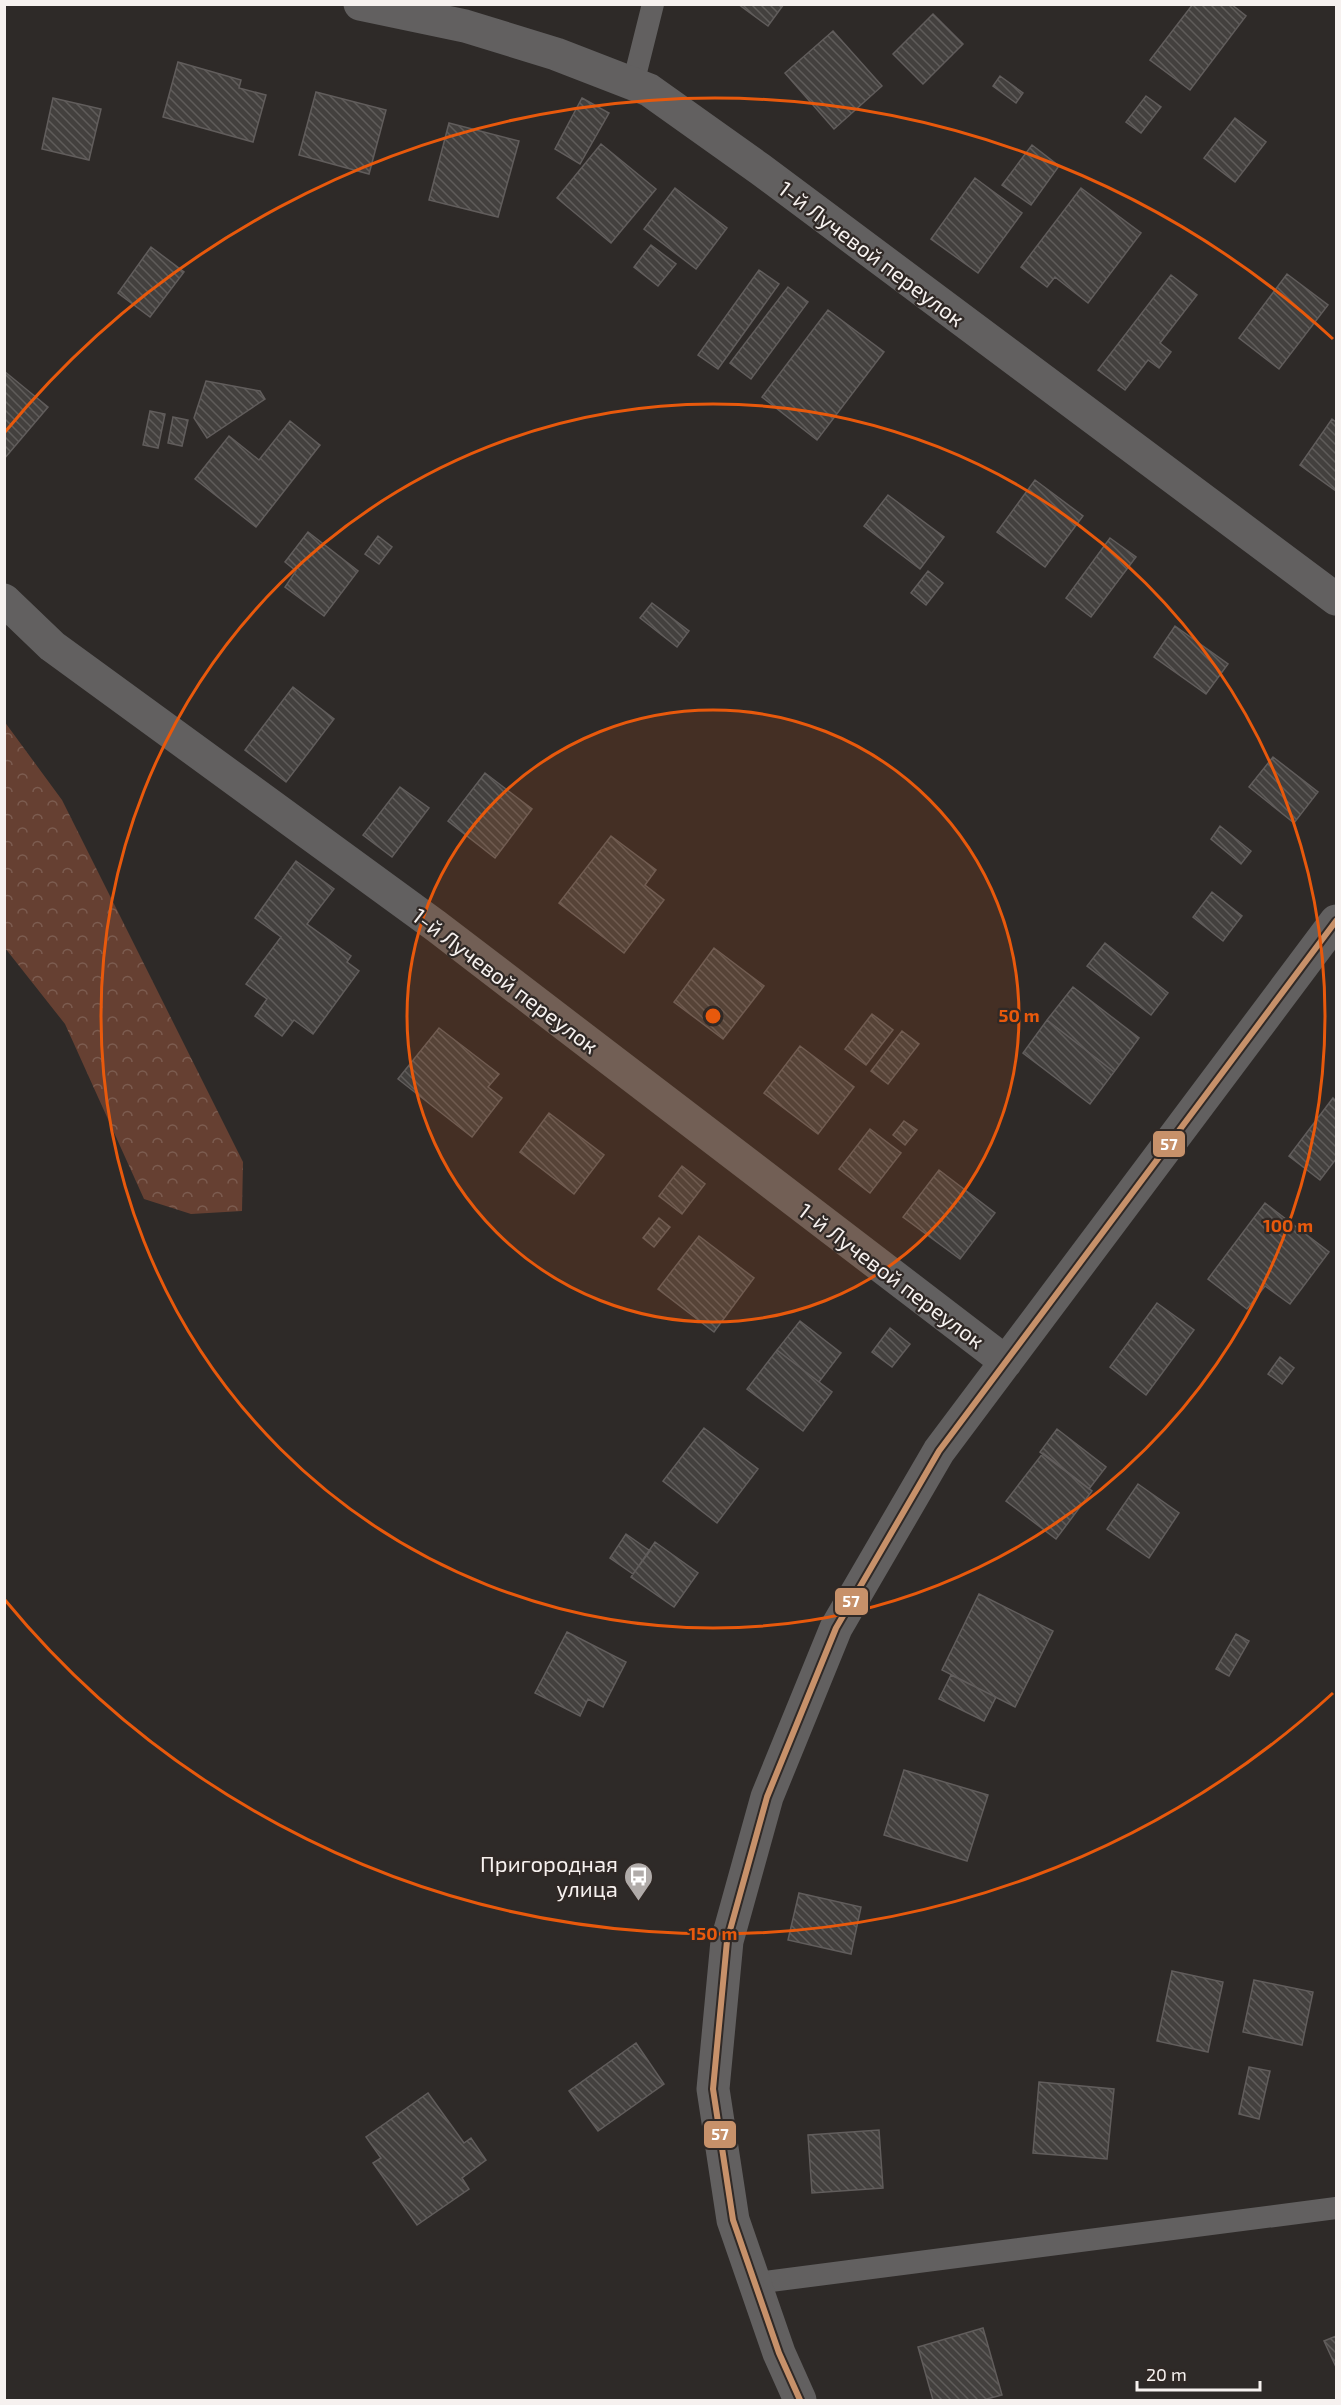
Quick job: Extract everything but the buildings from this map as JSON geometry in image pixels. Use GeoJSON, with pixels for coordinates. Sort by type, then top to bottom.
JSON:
{"type":"FeatureCollection","features":[{"type":"Feature","properties":{"kind":"street","name":"1-й Лучевой переулок"},"geometry":{"type":"LineString","coordinates":[[360,4],[465,26],[556,54],[649,90],[760,169],[1336,598]]}},
{"type":"Feature","properties":{"kind":"street","name":"1-й Лучевой переулок"},"geometry":{"type":"LineString","coordinates":[[4,600],[52,646],[436,926],[1006,1362]]}},
{"type":"Feature","properties":{"kind":"street"},"geometry":{"type":"LineString","coordinates":[[800,2400],[779,2354],[733,2220],[713,2089],[727,1941],[767,1797],[836,1628],[939,1451],[1336,921]]}},
{"type":"Feature","properties":{"kind":"lane"},"geometry":{"type":"LineString","coordinates":[[633,84],[653,4]]}},
{"type":"Feature","properties":{"kind":"lane"},"geometry":{"type":"LineString","coordinates":[[756,2283],[1336,2208]]}},
{"type":"Feature","properties":{"kind":"green space"},"geometry":{"type":"Polygon","coordinates":[[[4,721],[62,800],[243,1162],[242,1211],[191,1214],[144,1199],[65,1024],[5,948],[4,721]]]}},
{"type":"Feature","properties":{"kind":"transit line","name":"57"},"geometry":{"type":"LineString","coordinates":[[800,2400],[779,2353],[733,2220],[713,2089],[727,1941],[767,1797],[836,1628],[939,1451],[1336,921]]}},
{"type":"Feature","properties":{"kind":"place","name":"Пригородная улица"},"geometry":{"type":"Point","coordinates":[639,1902]}}]}
